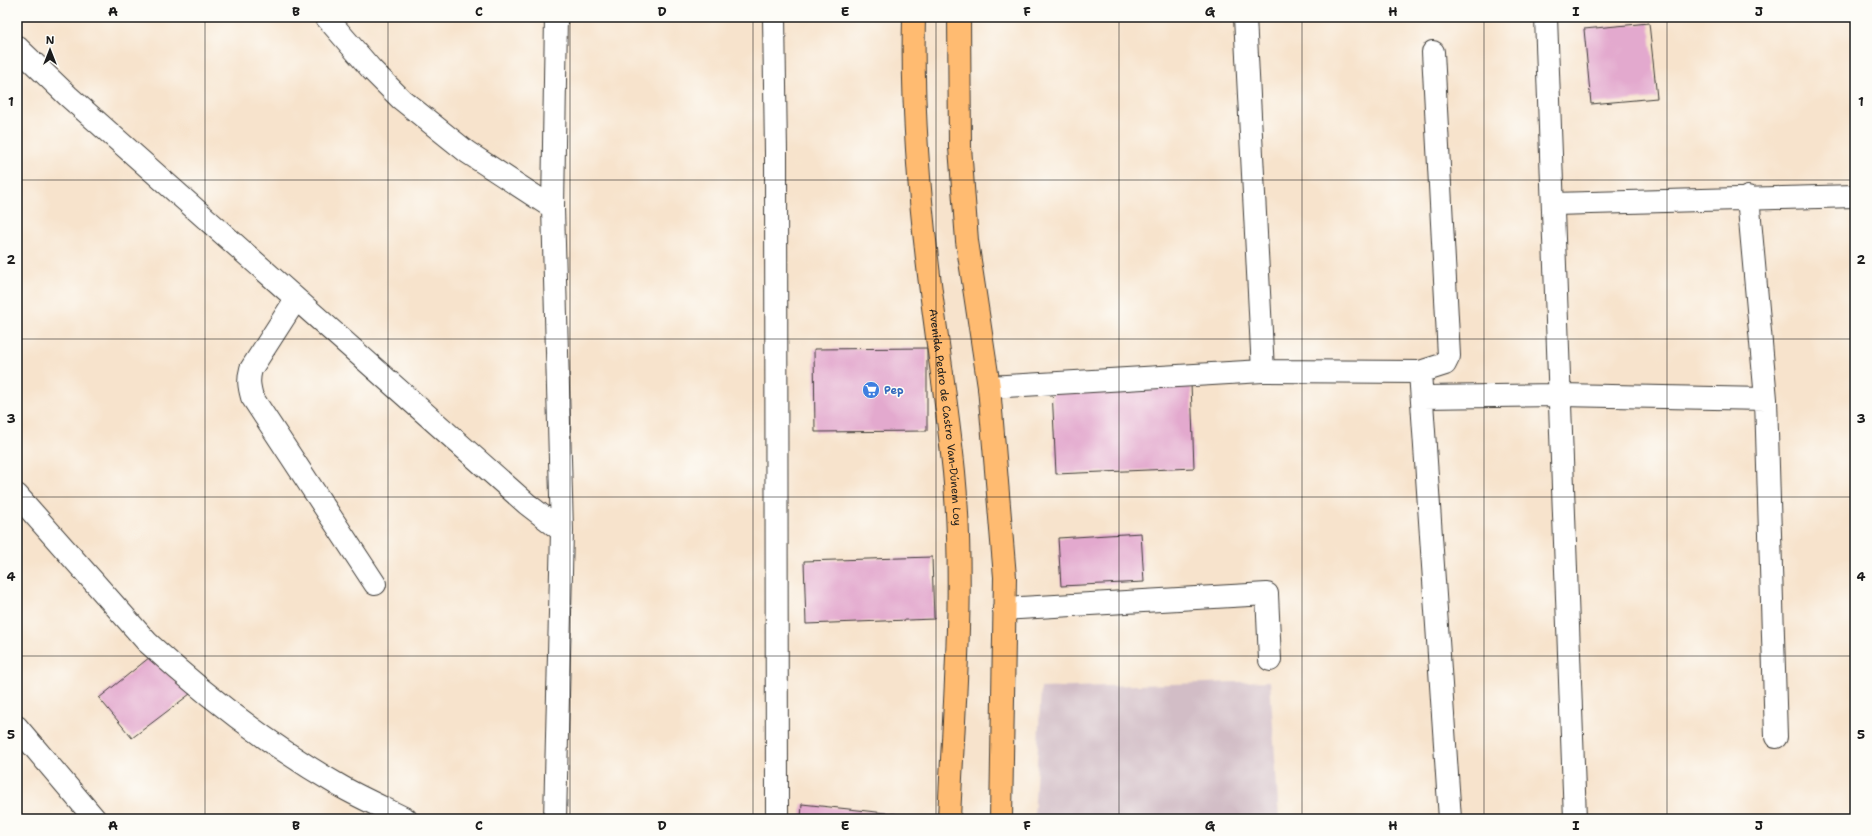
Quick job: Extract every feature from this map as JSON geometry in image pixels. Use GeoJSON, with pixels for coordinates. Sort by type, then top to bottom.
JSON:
{"type":"FeatureCollection","features":[{"type":"Feature","properties":{"kind":"highway","name":"Avenida Pedro de Castro Van-Dúnem Loy"},"geometry":{"type":"LineString","coordinates":[[914,17],[913,48],[917,158],[928,266],[954,473],[960,576],[949,819]]}},
{"type":"Feature","properties":{"kind":"highway"},"geometry":{"type":"LineString","coordinates":[[959,17],[960,147],[966,226],[989,387],[1005,577],[1001,819]]}},
{"type":"Feature","properties":{"kind":"street"},"geometry":{"type":"LineString","coordinates":[[326,17],[372,70],[401,99],[467,152],[553,208]]}},
{"type":"Feature","properties":{"kind":"street"},"geometry":{"type":"LineString","coordinates":[[555,819],[562,531],[553,208],[556,17]]}},
{"type":"Feature","properties":{"kind":"street"},"geometry":{"type":"LineString","coordinates":[[774,17],[776,153],[777,819]]}},
{"type":"Feature","properties":{"kind":"street"},"geometry":{"type":"LineString","coordinates":[[1245,17],[1263,371]]}},
{"type":"Feature","properties":{"kind":"street"},"geometry":{"type":"LineString","coordinates":[[1546,17],[1576,819]]}},
{"type":"Feature","properties":{"kind":"street"},"geometry":{"type":"LineString","coordinates":[[17,47],[68,96],[296,299],[527,504],[562,531]]}},
{"type":"Feature","properties":{"kind":"street"},"geometry":{"type":"LineString","coordinates":[[989,387],[1263,371],[1420,372],[1445,364],[1449,356],[1433,52]]}},
{"type":"Feature","properties":{"kind":"street"},"geometry":{"type":"LineString","coordinates":[[1554,204],[1748,197],[1855,196]]}},
{"type":"Feature","properties":{"kind":"street"},"geometry":{"type":"LineString","coordinates":[[1748,197],[1766,399],[1776,737]]}},
{"type":"Feature","properties":{"kind":"street"},"geometry":{"type":"LineString","coordinates":[[296,299],[251,369],[248,380],[249,388],[252,397],[375,584]]}},
{"type":"Feature","properties":{"kind":"street"},"geometry":{"type":"LineString","coordinates":[[1420,372],[1423,397],[1450,819]]}},
{"type":"Feature","properties":{"kind":"street"},"geometry":{"type":"LineString","coordinates":[[1423,397],[1560,395],[1766,399]]}},
{"type":"Feature","properties":{"kind":"street"},"geometry":{"type":"LineString","coordinates":[[17,495],[147,642],[170,662],[244,721],[311,767],[341,786],[406,819]]}},
{"type":"Feature","properties":{"kind":"street"},"geometry":{"type":"LineString","coordinates":[[1004,609],[1267,594],[1270,660]]}},
{"type":"Feature","properties":{"kind":"street"},"geometry":{"type":"LineString","coordinates":[[17,726],[95,819]]}},
{"type":"Feature","properties":{"kind":"shaded area"},"geometry":{"type":"Polygon","coordinates":[[[1270,681],[1279,819],[1034,819],[1041,688],[1270,681]]]}},
{"type":"Feature","properties":{"kind":"building"},"geometry":{"type":"Polygon","coordinates":[[[1649,23],[1657,98],[1591,104],[1584,29],[1649,23]]]}},
{"type":"Feature","properties":{"kind":"building","name":"Pep"},"geometry":{"type":"Polygon","coordinates":[[[927,348],[927,431],[815,432],[814,349],[927,348]]]}},
{"type":"Feature","properties":{"kind":"building"},"geometry":{"type":"Polygon","coordinates":[[[1191,383],[1194,468],[1056,474],[1052,389],[1191,383]]]}},
{"type":"Feature","properties":{"kind":"building"},"geometry":{"type":"Polygon","coordinates":[[[1141,533],[1144,582],[1061,586],[1058,538],[1141,533]]]}},
{"type":"Feature","properties":{"kind":"building"},"geometry":{"type":"Polygon","coordinates":[[[932,557],[934,619],[806,624],[804,561],[932,557]]]}},
{"type":"Feature","properties":{"kind":"building"},"geometry":{"type":"Polygon","coordinates":[[[150,657],[190,694],[132,738],[99,698],[150,657]]]}},
{"type":"Feature","properties":{"kind":"building"},"geometry":{"type":"Polygon","coordinates":[[[802,804],[895,814],[895,819],[801,819],[802,804]]]}},
{"type":"Feature","properties":{"kind":"place","name":"Pep"},"geometry":{"type":"Point","coordinates":[871,390]}}]}
